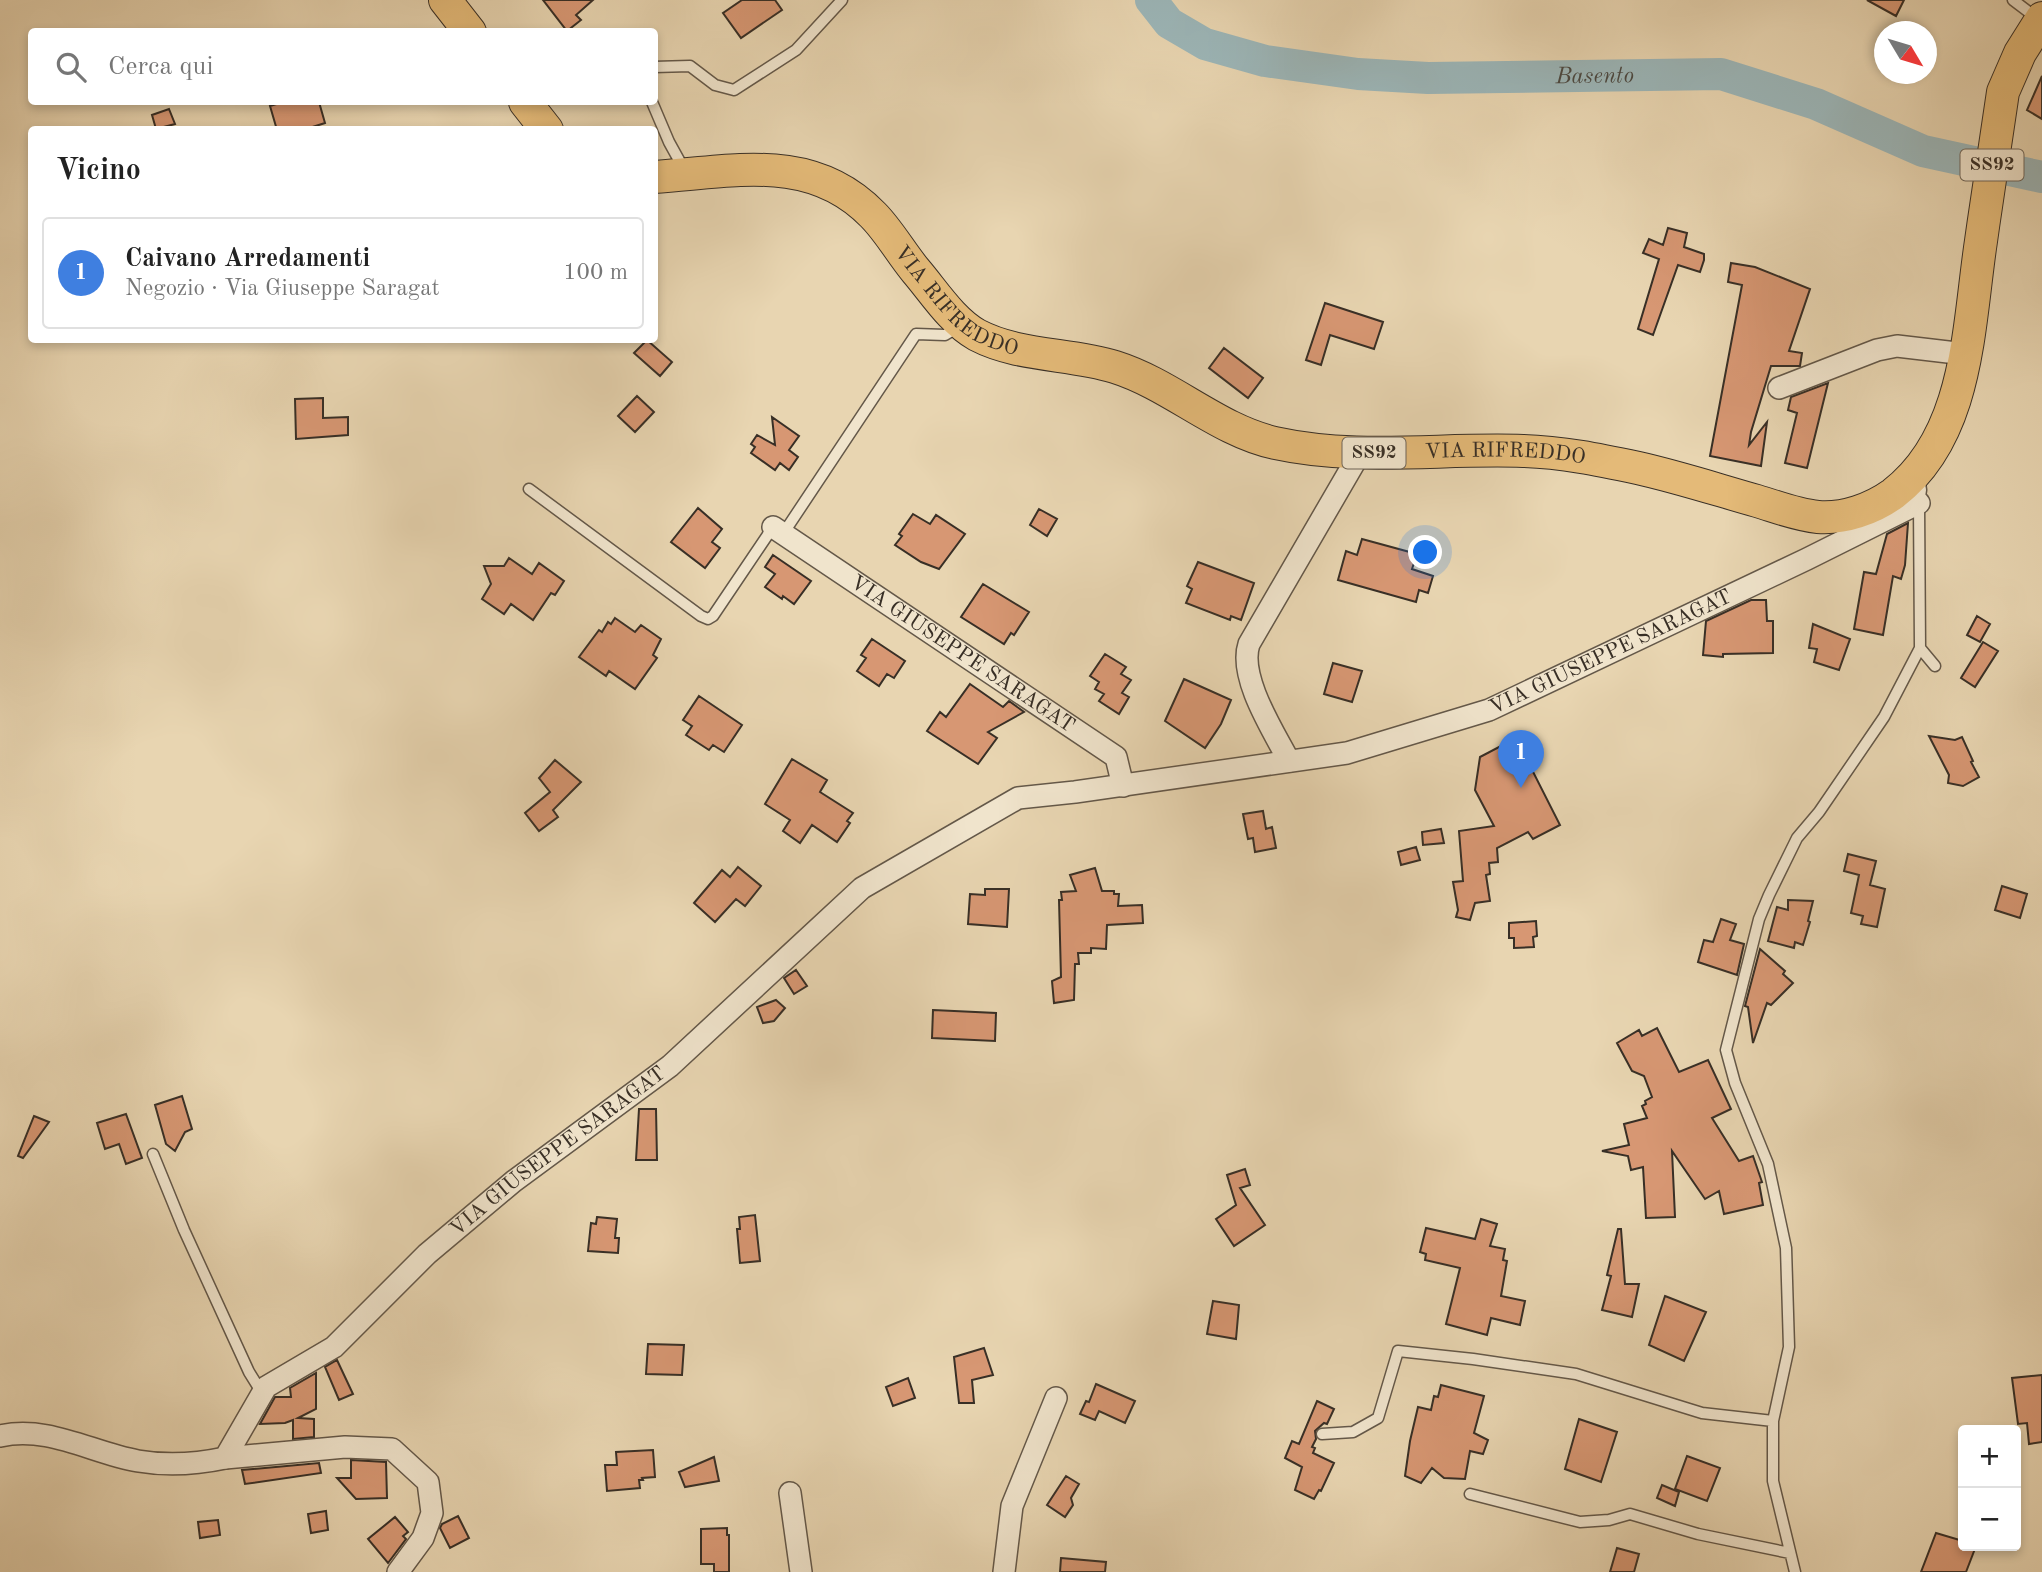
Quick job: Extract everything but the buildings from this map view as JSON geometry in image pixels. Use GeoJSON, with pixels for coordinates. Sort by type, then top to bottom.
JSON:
{"type":"FeatureCollection","features":[{"type":"Feature","properties":{"kind":"main road"},"geometry":{"type":"LineString","coordinates":[[445,0],[467,28]]}},
{"type":"Feature","properties":{"kind":"main road","name":"VIA RIFREDDO"},"geometry":{"type":"LineString","coordinates":[[658,177],[752,168],[788,170],[819,179],[849,195],[874,216],[900,253],[962,325],[979,336],[1009,347],[1116,368],[1172,394],[1246,435],[1318,451],[1525,451],[1593,458],[1820,517],[1866,510],[1892,494],[1918,470],[1937,443],[1948,420],[1965,354],[2003,92],[2020,52],[2041,19]]}},
{"type":"Feature","properties":{"kind":"main road"},"geometry":{"type":"LineString","coordinates":[[527,105],[544,126]]}},
{"type":"Feature","properties":{"kind":"street"},"geometry":{"type":"LineString","coordinates":[[1779,388],[1877,350],[1897,346],[1965,354]]}},
{"type":"Feature","properties":{"kind":"street"},"geometry":{"type":"LineString","coordinates":[[1289,761],[1248,677],[1245,654],[1360,453]]}},
{"type":"Feature","properties":{"kind":"street","name":"VIA GIUSEPPE SARAGAT"},"geometry":{"type":"LineString","coordinates":[[225,1458],[265,1387],[334,1347],[427,1254],[514,1181],[670,1066],[862,888],[1018,798],[1122,786],[1347,753],[1489,709],[1807,559],[1919,503]]}},
{"type":"Feature","properties":{"kind":"street","name":"VIA GIUSEPPE SARAGAT"},"geometry":{"type":"LineString","coordinates":[[778,531],[1116,757],[1122,786]]}},
{"type":"Feature","properties":{"kind":"street"},"geometry":{"type":"LineString","coordinates":[[1004,1572],[1012,1506],[1056,1398]]}},
{"type":"Feature","properties":{"kind":"street"},"geometry":{"type":"LineString","coordinates":[[0,1436],[14,1433],[47,1435],[139,1461],[198,1464],[225,1458],[345,1447],[392,1449],[428,1482],[432,1513],[423,1538],[398,1572]]}},
{"type":"Feature","properties":{"kind":"street"},"geometry":{"type":"LineString","coordinates":[[790,1493],[801,1572]]}},
{"type":"Feature","properties":{"kind":"lane"},"geometry":{"type":"LineString","coordinates":[[658,67],[690,66],[715,85],[734,90],[796,50],[842,0]]}},
{"type":"Feature","properties":{"kind":"lane"},"geometry":{"type":"LineString","coordinates":[[2013,0],[2041,19]]}},
{"type":"Feature","properties":{"kind":"lane"},"geometry":{"type":"LineString","coordinates":[[653,105],[669,142],[687,174]]}},
{"type":"Feature","properties":{"kind":"lane"},"geometry":{"type":"LineString","coordinates":[[529,489],[708,619],[778,531],[916,334],[945,335],[962,325]]}},
{"type":"Feature","properties":{"kind":"lane"},"geometry":{"type":"LineString","coordinates":[[1795,1572],[1773,1481],[1773,1421],[1789,1347],[1786,1248],[1769,1164],[1735,1083],[1726,1050],[1759,919],[1774,884],[1797,838],[1819,812],[1884,717],[1920,648],[1921,490],[1918,470]]}},
{"type":"Feature","properties":{"kind":"lane"},"geometry":{"type":"LineString","coordinates":[[1920,648],[1935,666]]}},
{"type":"Feature","properties":{"kind":"lane"},"geometry":{"type":"LineString","coordinates":[[153,1154],[184,1230],[249,1372],[262,1393]]}},
{"type":"Feature","properties":{"kind":"lane"},"geometry":{"type":"LineString","coordinates":[[1322,1434],[1353,1432],[1378,1418],[1398,1352],[1473,1359],[1576,1374],[1702,1413],[1773,1421]]}},
{"type":"Feature","properties":{"kind":"lane"},"geometry":{"type":"LineString","coordinates":[[1470,1494],[1580,1522],[1609,1520],[1630,1514],[1698,1534],[1790,1553]]}},
{"type":"Feature","properties":{"kind":"waterway","name":"Basento"},"geometry":{"type":"LineString","coordinates":[[1151,0],[1169,23],[1205,44],[1265,61],[1358,74],[1428,78],[1721,74],[1816,104],[1923,151],[2042,177]]}},
{"type":"Feature","properties":{"kind":"place","name":"Caivano Arredamenti"},"geometry":{"type":"Point","coordinates":[1521,788]}}]}
